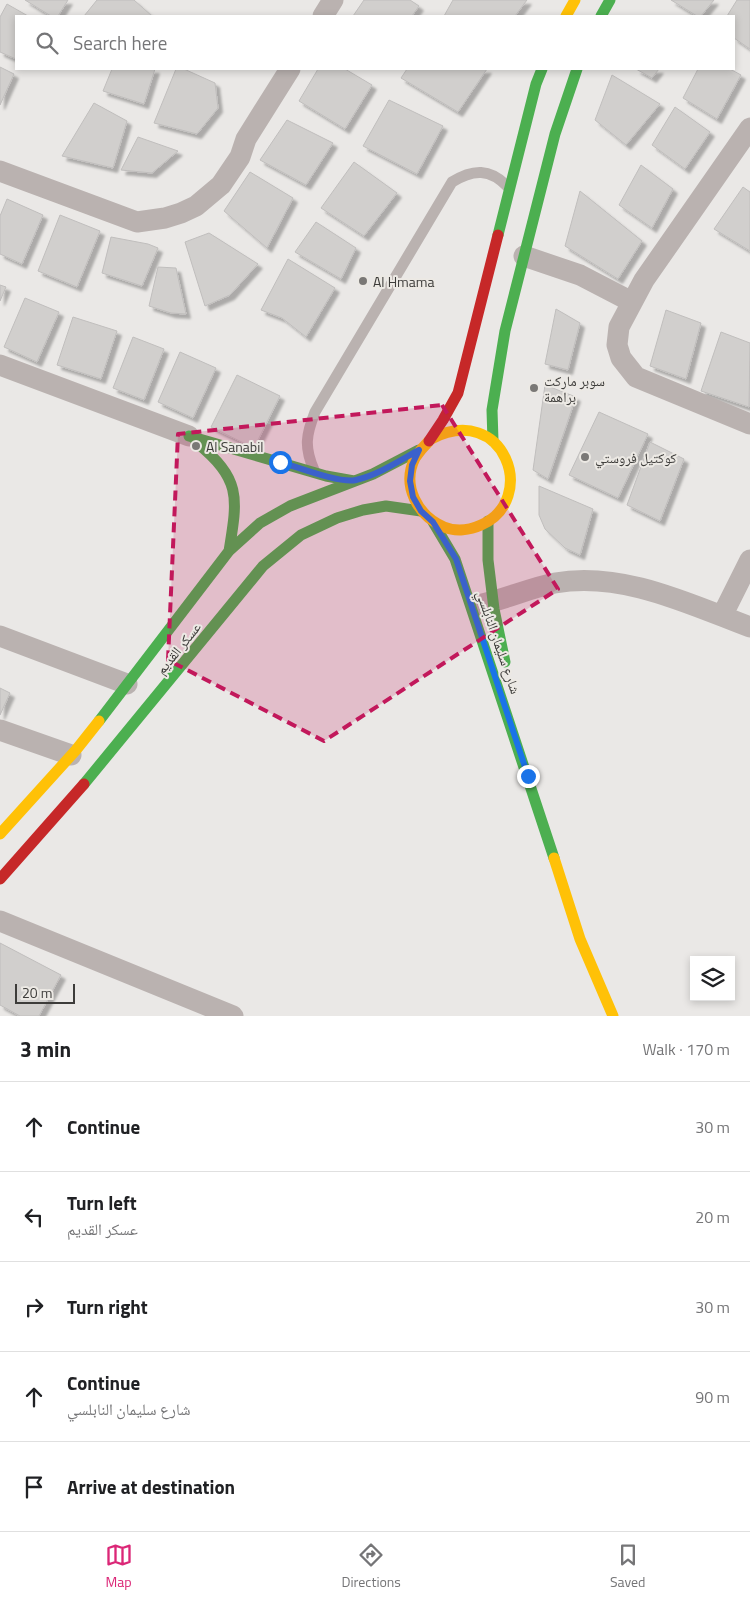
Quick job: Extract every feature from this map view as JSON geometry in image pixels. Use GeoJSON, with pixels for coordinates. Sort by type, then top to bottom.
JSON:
{"type":"FeatureCollection","features":[{"type":"Feature","properties":{"kind":"main road"},"geometry":{"type":"LineString","coordinates":[[566,15],[574,0]]}},
{"type":"Feature","properties":{"kind":"main road"},"geometry":{"type":"LineString","coordinates":[[602,15],[610,0]]}},
{"type":"Feature","properties":{"kind":"main road"},"geometry":{"type":"LineString","coordinates":[[431,439],[445,431],[462,429],[478,432],[493,441],[504,454],[510,470],[511,487],[506,503],[495,517],[481,526],[464,530],[448,529],[433,522],[421,511],[413,497],[410,481],[412,465],[419,450],[431,439],[447,416],[458,394],[536,84],[542,70]]}},
{"type":"Feature","properties":{"kind":"main road"},"geometry":{"type":"LineString","coordinates":[[493,441],[492,410],[505,331],[555,134],[577,70]]}},
{"type":"Feature","properties":{"kind":"main road"},"geometry":{"type":"LineString","coordinates":[[189,436],[316,473],[354,481]]}},
{"type":"Feature","properties":{"kind":"main road"},"geometry":{"type":"LineString","coordinates":[[189,436],[213,454],[224,467],[232,482],[235,499],[235,517],[229,551]]}},
{"type":"Feature","properties":{"kind":"main road","name":"عسكر القديم"},"geometry":{"type":"LineString","coordinates":[[0,834],[71,755],[229,551],[260,523],[290,506],[373,474],[419,450]]}},
{"type":"Feature","properties":{"kind":"main road","name":"عسكر القديم"},"geometry":{"type":"LineString","coordinates":[[0,879],[84,784],[263,566],[294,540],[325,522],[360,511],[385,506],[421,511]]}},
{"type":"Feature","properties":{"kind":"main road","name":"شارع سليمان النابلسي"},"geometry":{"type":"LineString","coordinates":[[488,521],[488,560],[493,602],[507,674]]}},
{"type":"Feature","properties":{"kind":"main road","name":"شارع سليمان النابلسي"},"geometry":{"type":"LineString","coordinates":[[433,522],[456,559],[580,939],[613,1016]]}},
{"type":"Feature","properties":{"kind":"main road","name":"شارع سليمان النابلسي"},"geometry":{"type":"LineString","coordinates":[[511,693],[528,776]]}},
{"type":"Feature","properties":{"kind":"street"},"geometry":{"type":"LineString","coordinates":[[324,15],[333,0]]}},
{"type":"Feature","properties":{"kind":"street"},"geometry":{"type":"LineString","coordinates":[[0,171],[137,222],[165,218],[181,213],[209,196],[221,185],[240,157],[246,139],[289,70]]}},
{"type":"Feature","properties":{"kind":"street"},"geometry":{"type":"LineString","coordinates":[[750,128],[644,280],[619,327],[617,345],[621,358],[636,377],[750,424]]}},
{"type":"Feature","properties":{"kind":"street"},"geometry":{"type":"LineString","coordinates":[[524,256],[580,275],[632,302]]}},
{"type":"Feature","properties":{"kind":"street"},"geometry":{"type":"LineString","coordinates":[[0,365],[189,436]]}},
{"type":"Feature","properties":{"kind":"street"},"geometry":{"type":"LineString","coordinates":[[722,616],[750,560]]}},
{"type":"Feature","properties":{"kind":"street"},"geometry":{"type":"LineString","coordinates":[[471,607],[555,583],[587,580],[619,584],[655,592],[750,627]]}},
{"type":"Feature","properties":{"kind":"street"},"geometry":{"type":"LineString","coordinates":[[0,636],[127,684]]}},
{"type":"Feature","properties":{"kind":"street"},"geometry":{"type":"LineString","coordinates":[[0,730],[71,755]]}},
{"type":"Feature","properties":{"kind":"street"},"geometry":{"type":"LineString","coordinates":[[0,921],[233,1016]]}},
{"type":"Feature","properties":{"kind":"lane"},"geometry":{"type":"LineString","coordinates":[[316,473],[306,442],[315,412],[452,182],[464,174],[477,172],[500,178],[510,188]]}},
{"type":"Feature","properties":{"kind":"highlighted area"},"geometry":{"type":"Polygon","coordinates":[[[442,405],[558,589],[324,741],[168,660],[178,434],[442,405]]]}},
{"type":"Feature","properties":{"kind":"building"},"geometry":{"type":"Polygon","coordinates":[[[25,0],[68,0],[59,15],[49,15],[25,0]]]}},
{"type":"Feature","properties":{"kind":"building"},"geometry":{"type":"Polygon","coordinates":[[[97,0],[134,0],[151,15],[85,15],[97,0]]]}},
{"type":"Feature","properties":{"kind":"building"},"geometry":{"type":"Polygon","coordinates":[[[364,0],[410,0],[419,6],[413,15],[354,15],[364,0]]]}},
{"type":"Feature","properties":{"kind":"building"},"geometry":{"type":"Polygon","coordinates":[[[453,0],[527,0],[516,15],[445,15],[453,0]]]}},
{"type":"Feature","properties":{"kind":"building"},"geometry":{"type":"Polygon","coordinates":[[[671,0],[714,0],[702,15],[695,15],[671,0]]]}},
{"type":"Feature","properties":{"kind":"building"},"geometry":{"type":"Polygon","coordinates":[[[737,0],[750,0],[750,49],[735,39],[735,15],[728,15],[737,0]]]}},
{"type":"Feature","properties":{"kind":"building"},"geometry":{"type":"Polygon","coordinates":[[[7,4],[26,15],[15,15],[15,59],[0,52],[0,17],[7,4]]]}},
{"type":"Feature","properties":{"kind":"building"},"geometry":{"type":"Polygon","coordinates":[[[0,67],[14,74],[0,105],[0,67]]]}},
{"type":"Feature","properties":{"kind":"building"},"geometry":{"type":"Polygon","coordinates":[[[112,70],[155,70],[144,104],[103,91],[112,70]]]}},
{"type":"Feature","properties":{"kind":"building"},"geometry":{"type":"Polygon","coordinates":[[[176,70],[186,70],[215,83],[218,108],[197,134],[154,123],[176,70]]]}},
{"type":"Feature","properties":{"kind":"building"},"geometry":{"type":"Polygon","coordinates":[[[317,70],[347,70],[372,85],[345,129],[299,101],[317,70]]]}},
{"type":"Feature","properties":{"kind":"building"},"geometry":{"type":"Polygon","coordinates":[[[406,70],[486,70],[458,112],[401,78],[406,70]]]}},
{"type":"Feature","properties":{"kind":"building"},"geometry":{"type":"Polygon","coordinates":[[[638,70],[658,70],[652,78],[638,70]]]}},
{"type":"Feature","properties":{"kind":"building"},"geometry":{"type":"Polygon","coordinates":[[[697,70],[732,70],[741,75],[717,119],[683,98],[697,70]]]}},
{"type":"Feature","properties":{"kind":"building"},"geometry":{"type":"Polygon","coordinates":[[[612,75],[660,104],[626,145],[595,120],[612,75]]]}},
{"type":"Feature","properties":{"kind":"building"},"geometry":{"type":"Polygon","coordinates":[[[389,100],[443,126],[417,174],[363,146],[389,100]]]}},
{"type":"Feature","properties":{"kind":"building"},"geometry":{"type":"Polygon","coordinates":[[[94,103],[127,121],[113,168],[62,156],[94,103]]]}},
{"type":"Feature","properties":{"kind":"building"},"geometry":{"type":"Polygon","coordinates":[[[675,107],[710,132],[685,169],[652,145],[675,107]]]}},
{"type":"Feature","properties":{"kind":"building"},"geometry":{"type":"Polygon","coordinates":[[[287,120],[333,143],[306,185],[260,160],[287,120]]]}},
{"type":"Feature","properties":{"kind":"building"},"geometry":{"type":"Polygon","coordinates":[[[138,137],[178,151],[152,173],[121,170],[138,137]]]}},
{"type":"Feature","properties":{"kind":"building"},"geometry":{"type":"Polygon","coordinates":[[[354,162],[397,193],[364,236],[321,208],[354,162]]]}},
{"type":"Feature","properties":{"kind":"building"},"geometry":{"type":"Polygon","coordinates":[[[641,165],[673,189],[652,228],[619,205],[641,165]]]}},
{"type":"Feature","properties":{"kind":"building"},"geometry":{"type":"Polygon","coordinates":[[[250,172],[293,198],[267,248],[224,211],[250,172]]]}},
{"type":"Feature","properties":{"kind":"building"},"geometry":{"type":"Polygon","coordinates":[[[743,187],[750,192],[750,251],[714,229],[743,187]]]}},
{"type":"Feature","properties":{"kind":"building"},"geometry":{"type":"Polygon","coordinates":[[[580,191],[642,241],[618,279],[565,246],[580,191]]]}},
{"type":"Feature","properties":{"kind":"building"},"geometry":{"type":"Polygon","coordinates":[[[7,199],[43,215],[22,264],[0,254],[0,216],[7,199]]]}},
{"type":"Feature","properties":{"kind":"building"},"geometry":{"type":"Polygon","coordinates":[[[60,215],[100,231],[77,287],[38,271],[60,215]]]}},
{"type":"Feature","properties":{"kind":"building"},"geometry":{"type":"Polygon","coordinates":[[[316,222],[356,248],[341,279],[295,252],[316,222]]]}},
{"type":"Feature","properties":{"kind":"building"},"geometry":{"type":"Polygon","coordinates":[[[209,233],[258,264],[230,295],[205,306],[185,242],[209,233]]]}},
{"type":"Feature","properties":{"kind":"building"},"geometry":{"type":"Polygon","coordinates":[[[111,237],[148,244],[158,248],[142,286],[102,273],[111,237]]]}},
{"type":"Feature","properties":{"kind":"building"},"geometry":{"type":"Polygon","coordinates":[[[288,259],[335,288],[306,337],[282,318],[261,310],[288,259]]]}},
{"type":"Feature","properties":{"kind":"building"},"geometry":{"type":"Polygon","coordinates":[[[158,267],[176,268],[186,314],[171,313],[149,306],[158,267]]]}},
{"type":"Feature","properties":{"kind":"building"},"geometry":{"type":"Polygon","coordinates":[[[0,285],[6,287],[0,301],[0,285]]]}},
{"type":"Feature","properties":{"kind":"building"},"geometry":{"type":"Polygon","coordinates":[[[25,298],[59,312],[37,362],[4,347],[25,298]]]}},
{"type":"Feature","properties":{"kind":"building"},"geometry":{"type":"Polygon","coordinates":[[[556,309],[580,323],[568,370],[545,364],[556,309]]]}},
{"type":"Feature","properties":{"kind":"building"},"geometry":{"type":"Polygon","coordinates":[[[666,310],[701,323],[686,379],[650,366],[666,310]]]}},
{"type":"Feature","properties":{"kind":"building"},"geometry":{"type":"Polygon","coordinates":[[[73,317],[117,331],[101,379],[57,365],[73,317]]]}},
{"type":"Feature","properties":{"kind":"building"},"geometry":{"type":"Polygon","coordinates":[[[721,332],[750,343],[749,407],[701,391],[721,332]]]}},
{"type":"Feature","properties":{"kind":"building"},"geometry":{"type":"Polygon","coordinates":[[[133,337],[164,349],[144,400],[113,388],[133,337]]]}},
{"type":"Feature","properties":{"kind":"building"},"geometry":{"type":"Polygon","coordinates":[[[180,352],[216,368],[193,418],[158,402],[180,352]]]}},
{"type":"Feature","properties":{"kind":"building"},"geometry":{"type":"Polygon","coordinates":[[[237,375],[280,396],[254,448],[211,427],[237,375]]]}},
{"type":"Feature","properties":{"kind":"building"},"geometry":{"type":"Polygon","coordinates":[[[545,385],[576,397],[548,479],[533,470],[545,385]]]}},
{"type":"Feature","properties":{"kind":"building"},"geometry":{"type":"Polygon","coordinates":[[[599,412],[648,434],[618,498],[569,475],[599,412]]]}},
{"type":"Feature","properties":{"kind":"building"},"geometry":{"type":"Polygon","coordinates":[[[650,442],[684,459],[660,521],[627,505],[650,442]]]}},
{"type":"Feature","properties":{"kind":"building"},"geometry":{"type":"Polygon","coordinates":[[[539,486],[593,509],[580,555],[565,548],[545,529],[539,515],[539,486]]]}},
{"type":"Feature","properties":{"kind":"building"},"geometry":{"type":"Polygon","coordinates":[[[0,688],[10,693],[0,715],[0,688]]]}},
{"type":"Feature","properties":{"kind":"building"},"geometry":{"type":"Polygon","coordinates":[[[0,943],[61,975],[39,1016],[20,1016],[0,1005],[0,943]]]}},
{"type":"Feature","properties":{"kind":"traffic: fast"},"geometry":{"type":"LineString","coordinates":[[602,15],[610,0]]}},
{"type":"Feature","properties":{"kind":"traffic: fast"},"geometry":{"type":"LineString","coordinates":[[498,235],[536,84],[542,70]]}},
{"type":"Feature","properties":{"kind":"traffic: fast"},"geometry":{"type":"LineString","coordinates":[[493,441],[492,410],[505,331],[555,134],[577,70]]}},
{"type":"Feature","properties":{"kind":"traffic: fast"},"geometry":{"type":"LineString","coordinates":[[189,436],[326,476],[354,481]]}},
{"type":"Feature","properties":{"kind":"traffic: fast"},"geometry":{"type":"LineString","coordinates":[[196,442],[221,467],[229,478],[233,490],[234,516],[229,551]]}},
{"type":"Feature","properties":{"kind":"traffic: fast"},"geometry":{"type":"LineString","coordinates":[[99,721],[229,551],[260,523],[290,506],[373,474],[419,450]]}},
{"type":"Feature","properties":{"kind":"traffic: fast"},"geometry":{"type":"LineString","coordinates":[[84,784],[263,566],[301,535],[337,518],[363,510],[386,506],[421,511]]}},
{"type":"Feature","properties":{"kind":"traffic: fast"},"geometry":{"type":"LineString","coordinates":[[488,521],[488,560],[494,609],[505,662]]}},
{"type":"Feature","properties":{"kind":"traffic: fast"},"geometry":{"type":"LineString","coordinates":[[433,522],[455,559],[554,858]]}},
{"type":"Feature","properties":{"kind":"traffic: slow"},"geometry":{"type":"LineString","coordinates":[[567,15],[575,0]]}},
{"type":"Feature","properties":{"kind":"traffic: slow"},"geometry":{"type":"LineString","coordinates":[[429,441],[415,458],[410,479],[414,499],[427,516],[444,527],[453,530],[463,530],[481,525],[499,513],[508,496],[510,477],[506,458],[495,443],[478,433],[457,431],[431,439]]}},
{"type":"Feature","properties":{"kind":"traffic: slow"},"geometry":{"type":"LineString","coordinates":[[0,834],[76,750],[99,721]]}},
{"type":"Feature","properties":{"kind":"traffic: slow"},"geometry":{"type":"LineString","coordinates":[[554,858],[580,939],[613,1016]]}},
{"type":"Feature","properties":{"kind":"traffic: jam"},"geometry":{"type":"LineString","coordinates":[[429,441],[458,393],[498,235]]}},
{"type":"Feature","properties":{"kind":"traffic: jam"},"geometry":{"type":"LineString","coordinates":[[0,879],[84,784]]}},
{"type":"Feature","properties":{"kind":"place","name":"Al Hmama"},"geometry":{"type":"Point","coordinates":[363,281]}},
{"type":"Feature","properties":{"kind":"place","name":"سوبر ماركت براهمة"},"geometry":{"type":"Point","coordinates":[534,388]}},
{"type":"Feature","properties":{"kind":"place","name":"Al Sanabil"},"geometry":{"type":"Point","coordinates":[196,446]}},
{"type":"Feature","properties":{"kind":"place","name":"كوكتيل فروستي"},"geometry":{"type":"Point","coordinates":[585,457]}},
{"type":"Feature","properties":{"kind":"route"},"geometry":{"type":"LineString","coordinates":[[280,462],[326,476],[354,481],[373,474],[419,450],[412,465],[410,481],[413,497],[421,511],[433,522],[456,559],[528,776]]}}]}
